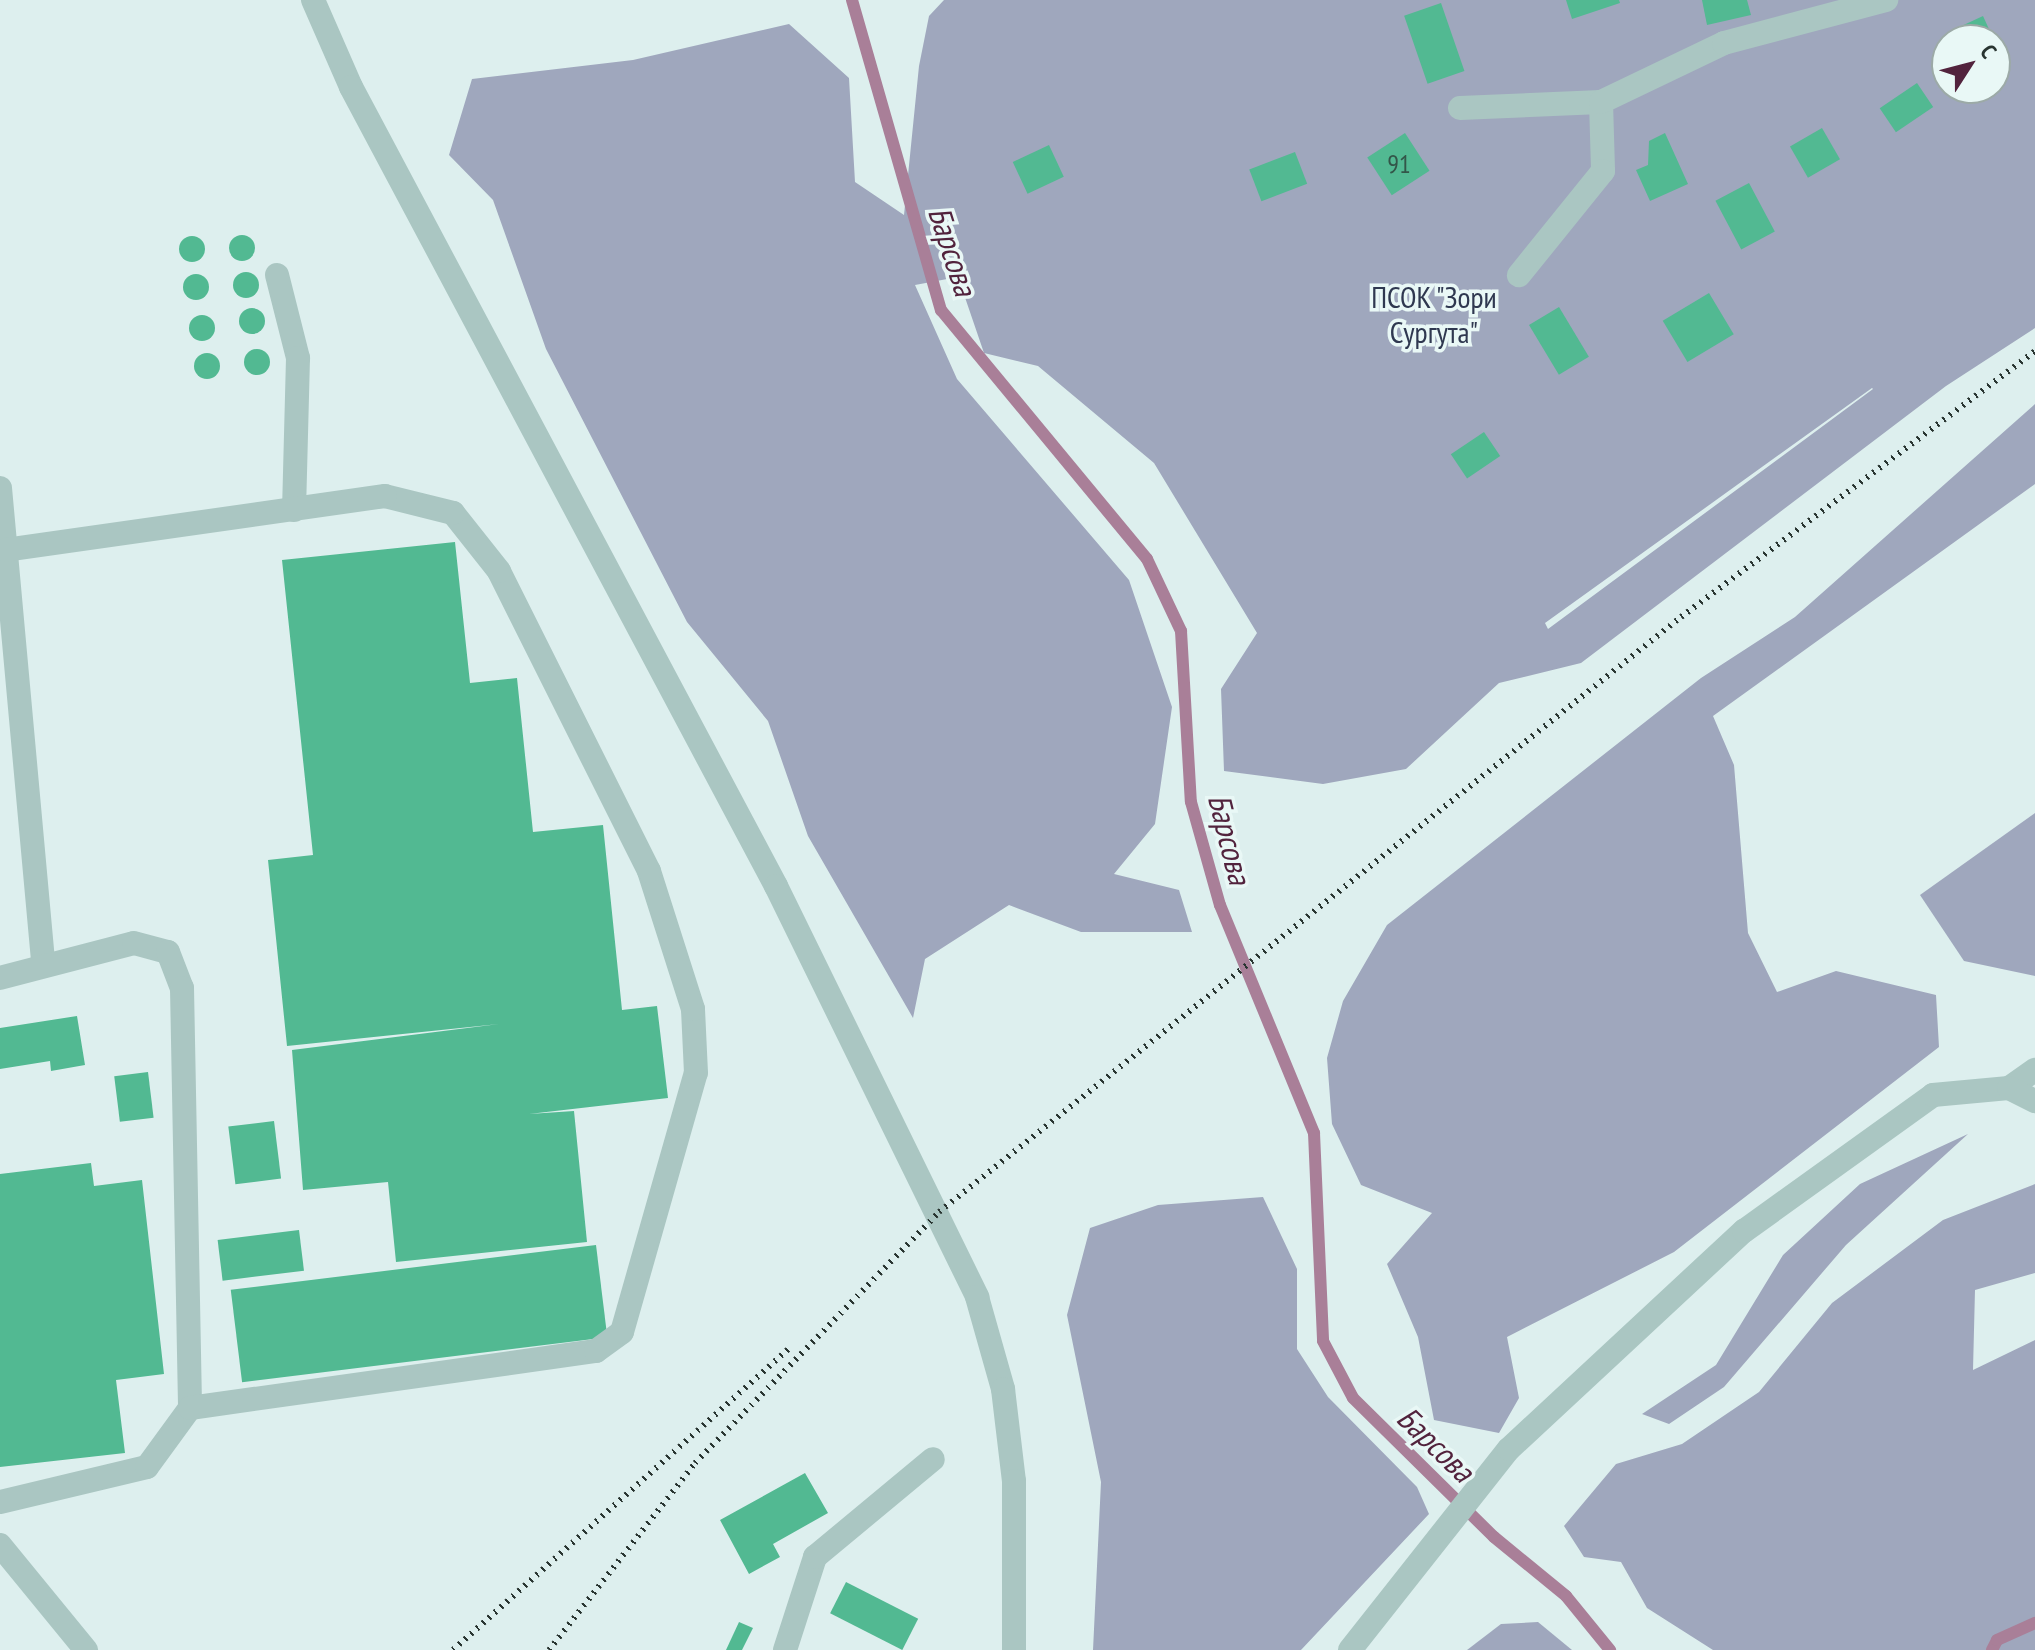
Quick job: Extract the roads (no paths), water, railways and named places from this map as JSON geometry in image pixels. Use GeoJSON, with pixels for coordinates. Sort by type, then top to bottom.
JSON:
{"type":"FeatureCollection","features":[{"type":"Feature","properties":{"kind":"street"},"geometry":{"type":"LineString","coordinates":[[313,0],[351,87],[776,886],[977,1297],[1003,1389],[1014,1481],[1014,1650]]}},
{"type":"Feature","properties":{"kind":"street"},"geometry":{"type":"LineString","coordinates":[[1460,108],[1601,102],[1724,43],[1886,0]]}},
{"type":"Feature","properties":{"kind":"street"},"geometry":{"type":"LineString","coordinates":[[1519,275],[1603,171],[1601,102]]}},
{"type":"Feature","properties":{"kind":"street"},"geometry":{"type":"LineString","coordinates":[[277,275],[298,358],[294,510]]}},
{"type":"Feature","properties":{"kind":"street"},"geometry":{"type":"LineString","coordinates":[[0,488],[6,550],[7,619],[43,965]]}},
{"type":"Feature","properties":{"kind":"street"},"geometry":{"type":"LineString","coordinates":[[6,550],[385,496],[453,513],[499,571],[649,871],[693,1009],[696,1073],[622,1332],[596,1351],[190,1408]]}},
{"type":"Feature","properties":{"kind":"street"},"geometry":{"type":"LineString","coordinates":[[0,978],[134,943],[168,952],[182,988],[190,1408],[147,1467],[0,1502]]}},
{"type":"Feature","properties":{"kind":"street"},"geometry":{"type":"LineString","coordinates":[[1350,1650],[1418,1560],[1509,1449],[1744,1231],[1933,1095],[2009,1088],[2035,1070]]}},
{"type":"Feature","properties":{"kind":"street"},"geometry":{"type":"LineString","coordinates":[[2009,1088],[2035,1101]]}},
{"type":"Feature","properties":{"kind":"street"},"geometry":{"type":"LineString","coordinates":[[785,1650],[815,1557],[933,1459]]}},
{"type":"Feature","properties":{"kind":"street"},"geometry":{"type":"LineString","coordinates":[[0,1545],[86,1650]]}},
{"type":"Feature","properties":{"kind":"waterway","name":"Барсова"},"geometry":{"type":"LineString","coordinates":[[852,0],[941,310],[1147,559],[1181,631],[1191,802],[1220,905],[1314,1133],[1323,1341],[1353,1398],[1494,1537],[1566,1596],[1610,1650]]}},
{"type":"Feature","properties":{"kind":"waterway"},"geometry":{"type":"LineString","coordinates":[[1992,1650],[1997,1640],[2035,1623]]}},
{"type":"Feature","properties":{"kind":"railway"},"geometry":{"type":"LineString","coordinates":[[549,1650],[695,1463],[939,1212],[1681,617],[2035,351]]}},
{"type":"Feature","properties":{"kind":"railway"},"geometry":{"type":"LineString","coordinates":[[453,1650],[789,1349]]}},
{"type":"Feature","properties":{"kind":"park label","name":"ПСОК \"Зори Сургута\""},"geometry":{"type":"Point","coordinates":[1434,314]}}]}
